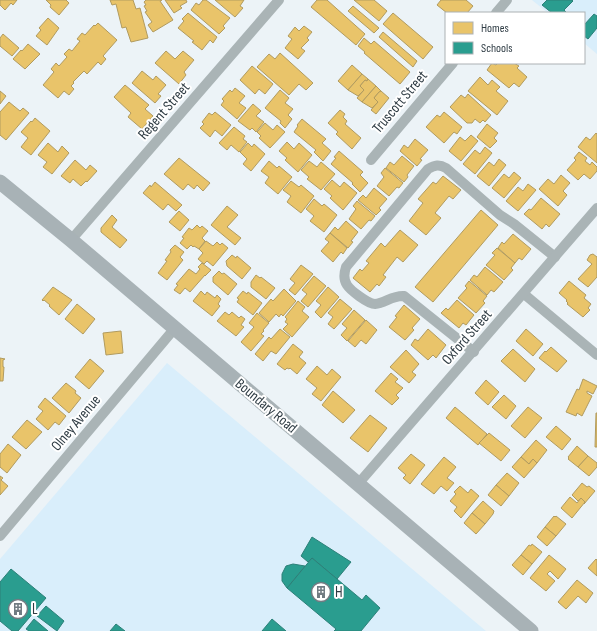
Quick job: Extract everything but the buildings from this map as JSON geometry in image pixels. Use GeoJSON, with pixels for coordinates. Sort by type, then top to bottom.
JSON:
{"type":"FeatureCollection","features":[{"type":"Feature","properties":{"kind":"main road","name":"Boundary Road"},"geometry":{"type":"LineString","coordinates":[[0,182],[71,240],[531,631]]}},
{"type":"Feature","properties":{"kind":"street","name":"Regent Street"},"geometry":{"type":"LineString","coordinates":[[71,240],[278,0]]}},
{"type":"Feature","properties":{"kind":"street"},"geometry":{"type":"LineString","coordinates":[[497,12],[507,0]]}},
{"type":"Feature","properties":{"kind":"street","name":"Truscott Street"},"geometry":{"type":"LineString","coordinates":[[371,160],[452,64]]}},
{"type":"Feature","properties":{"kind":"street"},"geometry":{"type":"LineString","coordinates":[[474,352],[404,296],[395,296],[374,304],[368,303],[347,285],[344,275],[346,267],[428,169],[440,165],[446,168],[500,215],[514,224],[555,257]]}},
{"type":"Feature","properties":{"kind":"street","name":"Oxford Street"},"geometry":{"type":"LineString","coordinates":[[358,484],[474,352],[597,208]]}},
{"type":"Feature","properties":{"kind":"street"},"geometry":{"type":"LineString","coordinates":[[524,294],[597,355]]}},
{"type":"Feature","properties":{"kind":"street","name":"Olney Avenue"},"geometry":{"type":"LineString","coordinates":[[0,536],[175,328]]}},
{"type":"Feature","properties":{"kind":"shaded area"},"geometry":{"type":"Polygon","coordinates":[[[532,0],[597,0],[597,54],[585,44],[585,12],[547,12],[532,0]]]}},
{"type":"Feature","properties":{"kind":"shaded area"},"geometry":{"type":"Polygon","coordinates":[[[167,363],[486,631],[0,631],[0,559],[167,363]]]}},
{"type":"Feature","properties":{"kind":"place","name":"H"},"geometry":{"type":"Point","coordinates":[321,592]}},
{"type":"Feature","properties":{"kind":"place","name":"L"},"geometry":{"type":"Point","coordinates":[18,609]}}]}
